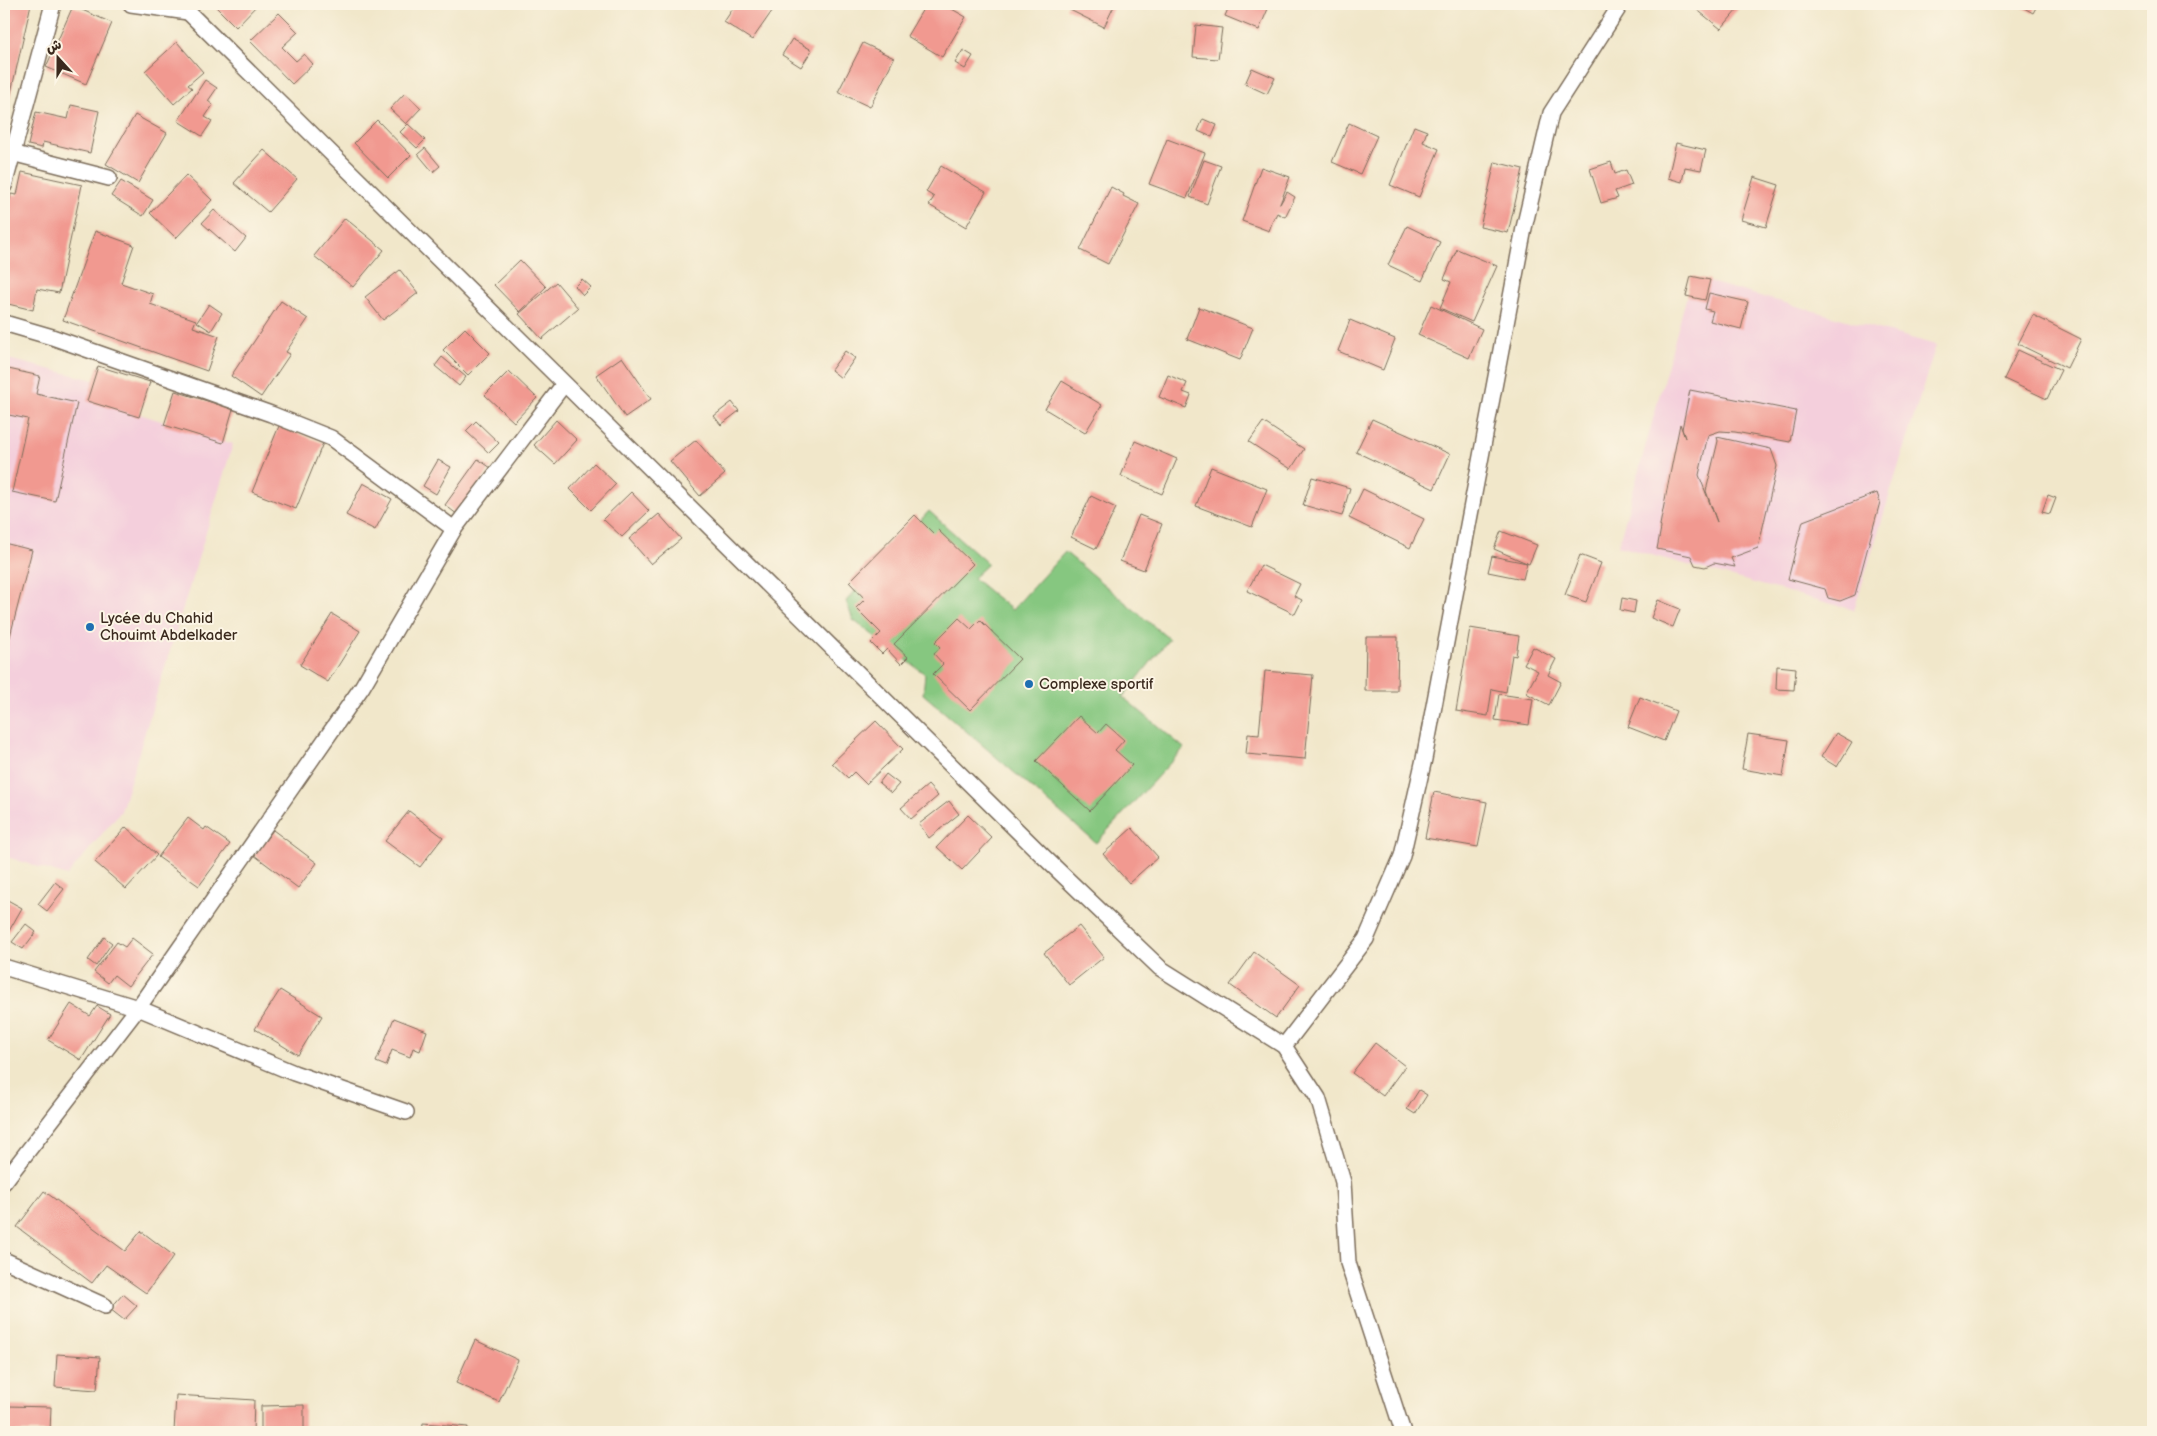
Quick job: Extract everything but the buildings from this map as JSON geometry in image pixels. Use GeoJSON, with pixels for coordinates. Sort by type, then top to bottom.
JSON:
{"type":"FeatureCollection","features":[{"type":"Feature","properties":{"kind":"street"},"geometry":{"type":"LineString","coordinates":[[4,186],[8,152],[53,4]]}},
{"type":"Feature","properties":{"kind":"street"},"geometry":{"type":"LineString","coordinates":[[131,4],[184,8],[1044,857],[1160,968],[1284,1046],[1318,1098],[1343,1182],[1348,1263],[1404,1432]]}},
{"type":"Feature","properties":{"kind":"street"},"geometry":{"type":"LineString","coordinates":[[1284,1046],[1366,939],[1402,856],[1424,759],[1524,228],[1551,113],[1621,4]]}},
{"type":"Feature","properties":{"kind":"street"},"geometry":{"type":"LineString","coordinates":[[8,152],[109,178]]}},
{"type":"Feature","properties":{"kind":"street"},"geometry":{"type":"LineString","coordinates":[[4,323],[52,337],[271,414],[331,438],[454,529]]}},
{"type":"Feature","properties":{"kind":"street"},"geometry":{"type":"LineString","coordinates":[[4,1182],[138,1008],[362,687],[454,529],[564,384]]}},
{"type":"Feature","properties":{"kind":"street"},"geometry":{"type":"LineString","coordinates":[[4,967],[138,1008],[294,1073],[406,1112]]}},
{"type":"Feature","properties":{"kind":"street"},"geometry":{"type":"LineString","coordinates":[[4,1260],[106,1306]]}},
{"type":"Feature","properties":{"kind":"shaded area"},"geometry":{"type":"Polygon","coordinates":[[[1692,277],[1936,345],[1854,610],[1618,546],[1692,277]]]}},
{"type":"Feature","properties":{"kind":"shaded area","name":"Lycée du Chahid Chouimt Abdelkader"},"geometry":{"type":"Polygon","coordinates":[[[4,358],[102,382],[99,401],[233,444],[121,811],[67,876],[4,856],[4,358]]]}},
{"type":"Feature","properties":{"kind":"green space","name":"Complexe sportif"},"geometry":{"type":"Polygon","coordinates":[[[929,511],[988,564],[973,578],[1012,610],[1065,552],[1169,639],[1123,697],[1184,748],[1096,843],[923,694],[925,674],[853,620],[846,601],[929,511]]]}},
{"type":"Feature","properties":{"kind":"place","name":"Lycée du Chahid Chouimt Abdelkader"},"geometry":{"type":"Point","coordinates":[90,627]}},
{"type":"Feature","properties":{"kind":"place","name":"Complexe sportif"},"geometry":{"type":"Point","coordinates":[1029,684]}}]}
